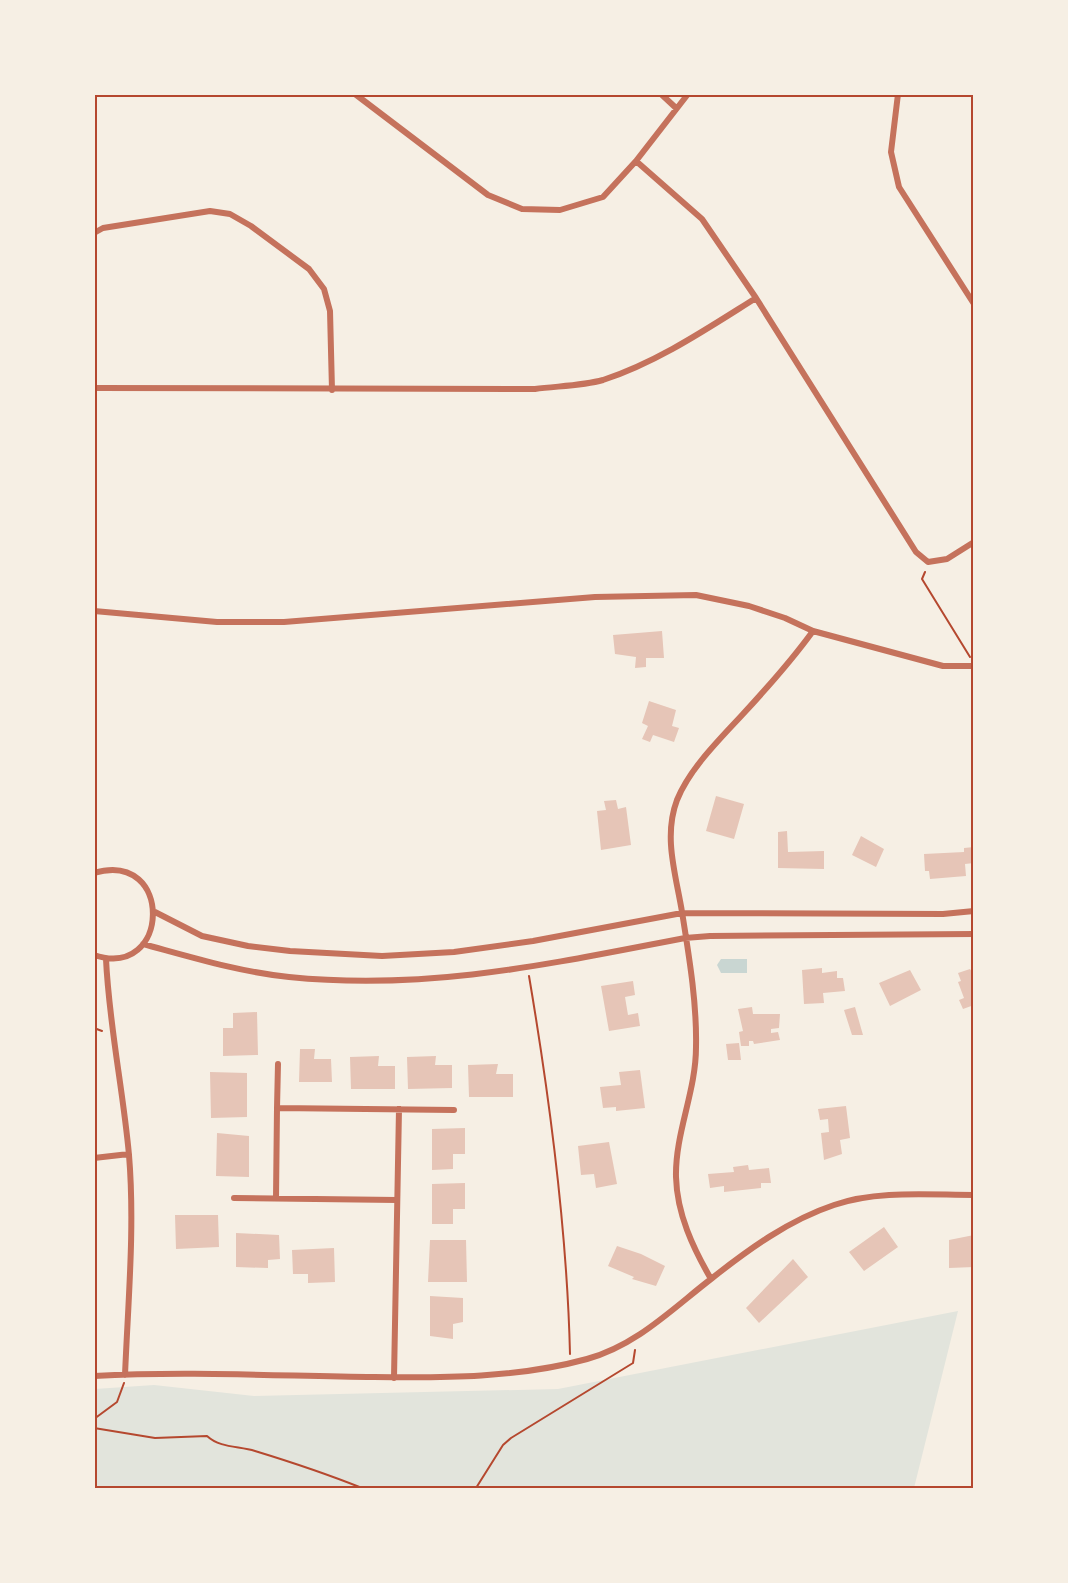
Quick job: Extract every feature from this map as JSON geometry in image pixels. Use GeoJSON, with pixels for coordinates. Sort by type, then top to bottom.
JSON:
{"type":"FeatureCollection","features":[{"type":"Feature","properties":{"kind":"street"},"geometry":{"type":"LineString","coordinates":[[355,94],[488,195],[522,209],[560,210],[603,197],[636,161],[688,94]]}},
{"type":"Feature","properties":{"kind":"street"},"geometry":{"type":"LineString","coordinates":[[661,94],[676,108]]}},
{"type":"Feature","properties":{"kind":"street"},"geometry":{"type":"LineString","coordinates":[[897,94],[891,152],[899,187],[974,304]]}},
{"type":"Feature","properties":{"kind":"street"},"geometry":{"type":"LineString","coordinates":[[636,161],[702,219],[756,298],[916,552],[928,562],[947,560],[974,542]]}},
{"type":"Feature","properties":{"kind":"street"},"geometry":{"type":"LineString","coordinates":[[94,233],[103,228],[210,211],[230,214],[251,226],[309,269],[324,290],[330,311],[332,390]]}},
{"type":"Feature","properties":{"kind":"street"},"geometry":{"type":"LineString","coordinates":[[94,388],[535,389],[601,380],[644,363],[692,338],[756,298]]}},
{"type":"Feature","properties":{"kind":"street"},"geometry":{"type":"LineString","coordinates":[[94,611],[217,622],[284,622],[595,597],[696,595],[767,612],[813,631],[943,666],[974,664]]}},
{"type":"Feature","properties":{"kind":"street"},"geometry":{"type":"LineString","coordinates":[[711,1279],[694,1249],[679,1206],[676,1176],[679,1146],[694,1084],[696,1047],[693,991],[670,850],[672,820],[678,799],[719,741],[788,665],[813,631]]}},
{"type":"Feature","properties":{"kind":"street"},"geometry":{"type":"LineString","coordinates":[[94,873],[106,870],[124,872],[139,880],[150,894],[155,912],[154,923],[143,944],[133,953],[120,958],[106,959],[94,955]]}},
{"type":"Feature","properties":{"kind":"street"},"geometry":{"type":"LineString","coordinates":[[155,912],[202,936],[248,946],[290,951],[382,956],[454,952],[533,941],[682,913],[943,914],[974,911]]}},
{"type":"Feature","properties":{"kind":"street"},"geometry":{"type":"LineString","coordinates":[[143,944],[233,968],[287,977],[424,981],[528,968],[685,938],[974,934]]}},
{"type":"Feature","properties":{"kind":"street"},"geometry":{"type":"LineString","coordinates":[[106,959],[108,993],[129,1154],[132,1205],[125,1374]]}},
{"type":"Feature","properties":{"kind":"street"},"geometry":{"type":"LineString","coordinates":[[276,1198],[278,1064]]}},
{"type":"Feature","properties":{"kind":"street"},"geometry":{"type":"LineString","coordinates":[[277,1108],[454,1110]]}},
{"type":"Feature","properties":{"kind":"street"},"geometry":{"type":"LineString","coordinates":[[394,1377],[399,1109]]}},
{"type":"Feature","properties":{"kind":"street"},"geometry":{"type":"LineString","coordinates":[[94,1158],[129,1154]]}},
{"type":"Feature","properties":{"kind":"street"},"geometry":{"type":"LineString","coordinates":[[94,1376],[125,1374],[468,1377],[540,1370],[590,1358],[631,1341],[660,1322],[711,1279],[774,1233],[836,1204],[870,1198],[974,1195]]}},
{"type":"Feature","properties":{"kind":"street"},"geometry":{"type":"LineString","coordinates":[[234,1198],[397,1200]]}},
{"type":"Feature","properties":{"kind":"path"},"geometry":{"type":"LineString","coordinates":[[928,562],[922,579],[974,664]]}},
{"type":"Feature","properties":{"kind":"path"},"geometry":{"type":"LineString","coordinates":[[528,968],[540,1043],[568,1283],[570,1363]]}},
{"type":"Feature","properties":{"kind":"path"},"geometry":{"type":"LineString","coordinates":[[476,1488],[511,1438],[633,1363],[636,1347],[631,1341]]}},
{"type":"Feature","properties":{"kind":"path"},"geometry":{"type":"LineString","coordinates":[[94,1419],[117,1402],[125,1374]]}},
{"type":"Feature","properties":{"kind":"path"},"geometry":{"type":"LineString","coordinates":[[94,1428],[155,1438],[207,1436],[215,1443],[254,1451],[299,1467],[322,1471],[362,1488]]}},
{"type":"Feature","properties":{"kind":"shaded area"},"geometry":{"type":"Polygon","coordinates":[[[721,959],[747,959],[747,973],[721,973],[717,965],[721,959]]]}},
{"type":"Feature","properties":{"kind":"shaded area"},"geometry":{"type":"Polygon","coordinates":[[[958,1311],[914,1488],[95,1488],[95,1389],[154,1385],[254,1396],[558,1389],[958,1311]]]}},
{"type":"Feature","properties":{"kind":"building"},"geometry":{"type":"Polygon","coordinates":[[[662,631],[664,658],[646,658],[646,667],[635,668],[636,657],[615,654],[613,635],[662,631]]]}},
{"type":"Feature","properties":{"kind":"building"},"geometry":{"type":"Polygon","coordinates":[[[649,701],[676,710],[672,726],[679,728],[674,742],[653,735],[650,742],[642,739],[648,726],[642,723],[649,701]]]}},
{"type":"Feature","properties":{"kind":"building"},"geometry":{"type":"Polygon","coordinates":[[[716,796],[744,804],[734,839],[706,831],[716,796]]]}},
{"type":"Feature","properties":{"kind":"building"},"geometry":{"type":"Polygon","coordinates":[[[616,800],[618,809],[626,807],[631,845],[601,850],[597,811],[606,810],[604,801],[616,800]]]}},
{"type":"Feature","properties":{"kind":"building"},"geometry":{"type":"Polygon","coordinates":[[[787,831],[788,852],[824,851],[824,869],[778,868],[778,832],[787,831]]]}},
{"type":"Feature","properties":{"kind":"building"},"geometry":{"type":"Polygon","coordinates":[[[861,836],[884,849],[876,867],[852,855],[861,836]]]}},
{"type":"Feature","properties":{"kind":"building"},"geometry":{"type":"Polygon","coordinates":[[[974,847],[974,863],[965,864],[966,876],[930,879],[929,871],[925,871],[924,854],[964,852],[964,848],[974,847]]]}},
{"type":"Feature","properties":{"kind":"building"},"geometry":{"type":"Polygon","coordinates":[[[822,968],[822,973],[837,971],[837,978],[843,978],[845,991],[823,993],[824,1003],[804,1004],[802,970],[822,968]]]}},
{"type":"Feature","properties":{"kind":"building"},"geometry":{"type":"Polygon","coordinates":[[[970,969],[974,975],[974,1005],[963,1009],[959,1000],[964,998],[958,982],[961,981],[958,973],[970,969]]]}},
{"type":"Feature","properties":{"kind":"building"},"geometry":{"type":"Polygon","coordinates":[[[910,970],[921,990],[890,1006],[879,983],[910,970]]]}},
{"type":"Feature","properties":{"kind":"building"},"geometry":{"type":"Polygon","coordinates":[[[633,981],[635,995],[625,997],[628,1015],[638,1013],[640,1026],[609,1031],[601,986],[633,981]]]}},
{"type":"Feature","properties":{"kind":"building"},"geometry":{"type":"Polygon","coordinates":[[[752,1007],[753,1014],[780,1014],[779,1028],[771,1029],[771,1033],[778,1032],[780,1040],[754,1044],[753,1041],[749,1041],[749,1046],[741,1046],[739,1032],[743,1031],[738,1009],[752,1007]]]}},
{"type":"Feature","properties":{"kind":"building"},"geometry":{"type":"Polygon","coordinates":[[[855,1007],[863,1035],[852,1035],[844,1010],[855,1007]]]}},
{"type":"Feature","properties":{"kind":"building"},"geometry":{"type":"Polygon","coordinates":[[[257,1012],[258,1055],[223,1056],[223,1028],[233,1028],[233,1013],[257,1012]]]}},
{"type":"Feature","properties":{"kind":"building"},"geometry":{"type":"Polygon","coordinates":[[[739,1043],[741,1060],[728,1060],[726,1044],[739,1043]]]}},
{"type":"Feature","properties":{"kind":"building"},"geometry":{"type":"Polygon","coordinates":[[[300,1049],[315,1049],[314,1059],[331,1059],[332,1082],[299,1082],[300,1049]]]}},
{"type":"Feature","properties":{"kind":"building"},"geometry":{"type":"Polygon","coordinates":[[[379,1056],[378,1066],[395,1066],[395,1089],[351,1089],[350,1057],[379,1056]]]}},
{"type":"Feature","properties":{"kind":"building"},"geometry":{"type":"Polygon","coordinates":[[[436,1056],[435,1065],[452,1065],[452,1088],[408,1089],[407,1057],[436,1056]]]}},
{"type":"Feature","properties":{"kind":"building"},"geometry":{"type":"Polygon","coordinates":[[[498,1064],[496,1074],[513,1074],[513,1097],[469,1097],[468,1065],[498,1064]]]}},
{"type":"Feature","properties":{"kind":"building"},"geometry":{"type":"Polygon","coordinates":[[[640,1070],[645,1108],[616,1111],[616,1107],[603,1108],[600,1087],[621,1085],[619,1072],[640,1070]]]}},
{"type":"Feature","properties":{"kind":"building"},"geometry":{"type":"Polygon","coordinates":[[[210,1072],[247,1073],[247,1117],[211,1118],[210,1072]]]}},
{"type":"Feature","properties":{"kind":"building"},"geometry":{"type":"Polygon","coordinates":[[[846,1106],[850,1138],[840,1140],[842,1154],[824,1160],[821,1133],[829,1132],[828,1119],[820,1120],[818,1109],[846,1106]]]}},
{"type":"Feature","properties":{"kind":"building"},"geometry":{"type":"Polygon","coordinates":[[[465,1128],[465,1154],[453,1154],[453,1169],[432,1170],[432,1129],[465,1128]]]}},
{"type":"Feature","properties":{"kind":"building"},"geometry":{"type":"Polygon","coordinates":[[[217,1133],[249,1136],[249,1177],[216,1176],[217,1133]]]}},
{"type":"Feature","properties":{"kind":"building"},"geometry":{"type":"Polygon","coordinates":[[[609,1142],[617,1184],[596,1188],[594,1174],[581,1175],[578,1146],[609,1142]]]}},
{"type":"Feature","properties":{"kind":"building"},"geometry":{"type":"Polygon","coordinates":[[[748,1165],[749,1170],[769,1168],[771,1183],[761,1183],[761,1188],[724,1192],[724,1186],[710,1188],[708,1174],[734,1172],[733,1167],[748,1165]]]}},
{"type":"Feature","properties":{"kind":"building"},"geometry":{"type":"Polygon","coordinates":[[[465,1183],[465,1209],[453,1209],[453,1224],[432,1224],[432,1184],[465,1183]]]}},
{"type":"Feature","properties":{"kind":"building"},"geometry":{"type":"Polygon","coordinates":[[[175,1215],[218,1215],[219,1247],[176,1249],[175,1215]]]}},
{"type":"Feature","properties":{"kind":"building"},"geometry":{"type":"Polygon","coordinates":[[[884,1227],[898,1247],[864,1271],[849,1252],[884,1227]]]}},
{"type":"Feature","properties":{"kind":"building"},"geometry":{"type":"Polygon","coordinates":[[[236,1233],[279,1235],[280,1259],[268,1260],[268,1268],[236,1267],[236,1233]]]}},
{"type":"Feature","properties":{"kind":"building"},"geometry":{"type":"Polygon","coordinates":[[[974,1235],[974,1267],[949,1268],[949,1240],[974,1235]]]}},
{"type":"Feature","properties":{"kind":"building"},"geometry":{"type":"Polygon","coordinates":[[[430,1240],[466,1240],[467,1282],[428,1282],[430,1240]]]}},
{"type":"Feature","properties":{"kind":"building"},"geometry":{"type":"Polygon","coordinates":[[[617,1246],[641,1254],[665,1266],[656,1286],[632,1279],[634,1277],[608,1266],[617,1246]]]}},
{"type":"Feature","properties":{"kind":"building"},"geometry":{"type":"Polygon","coordinates":[[[334,1248],[335,1282],[308,1283],[308,1274],[293,1274],[292,1250],[334,1248]]]}},
{"type":"Feature","properties":{"kind":"building"},"geometry":{"type":"Polygon","coordinates":[[[793,1259],[808,1277],[759,1323],[746,1308],[793,1259]]]}},
{"type":"Feature","properties":{"kind":"building"},"geometry":{"type":"Polygon","coordinates":[[[430,1296],[463,1298],[463,1322],[453,1324],[453,1339],[430,1336],[430,1296]]]}}]}
